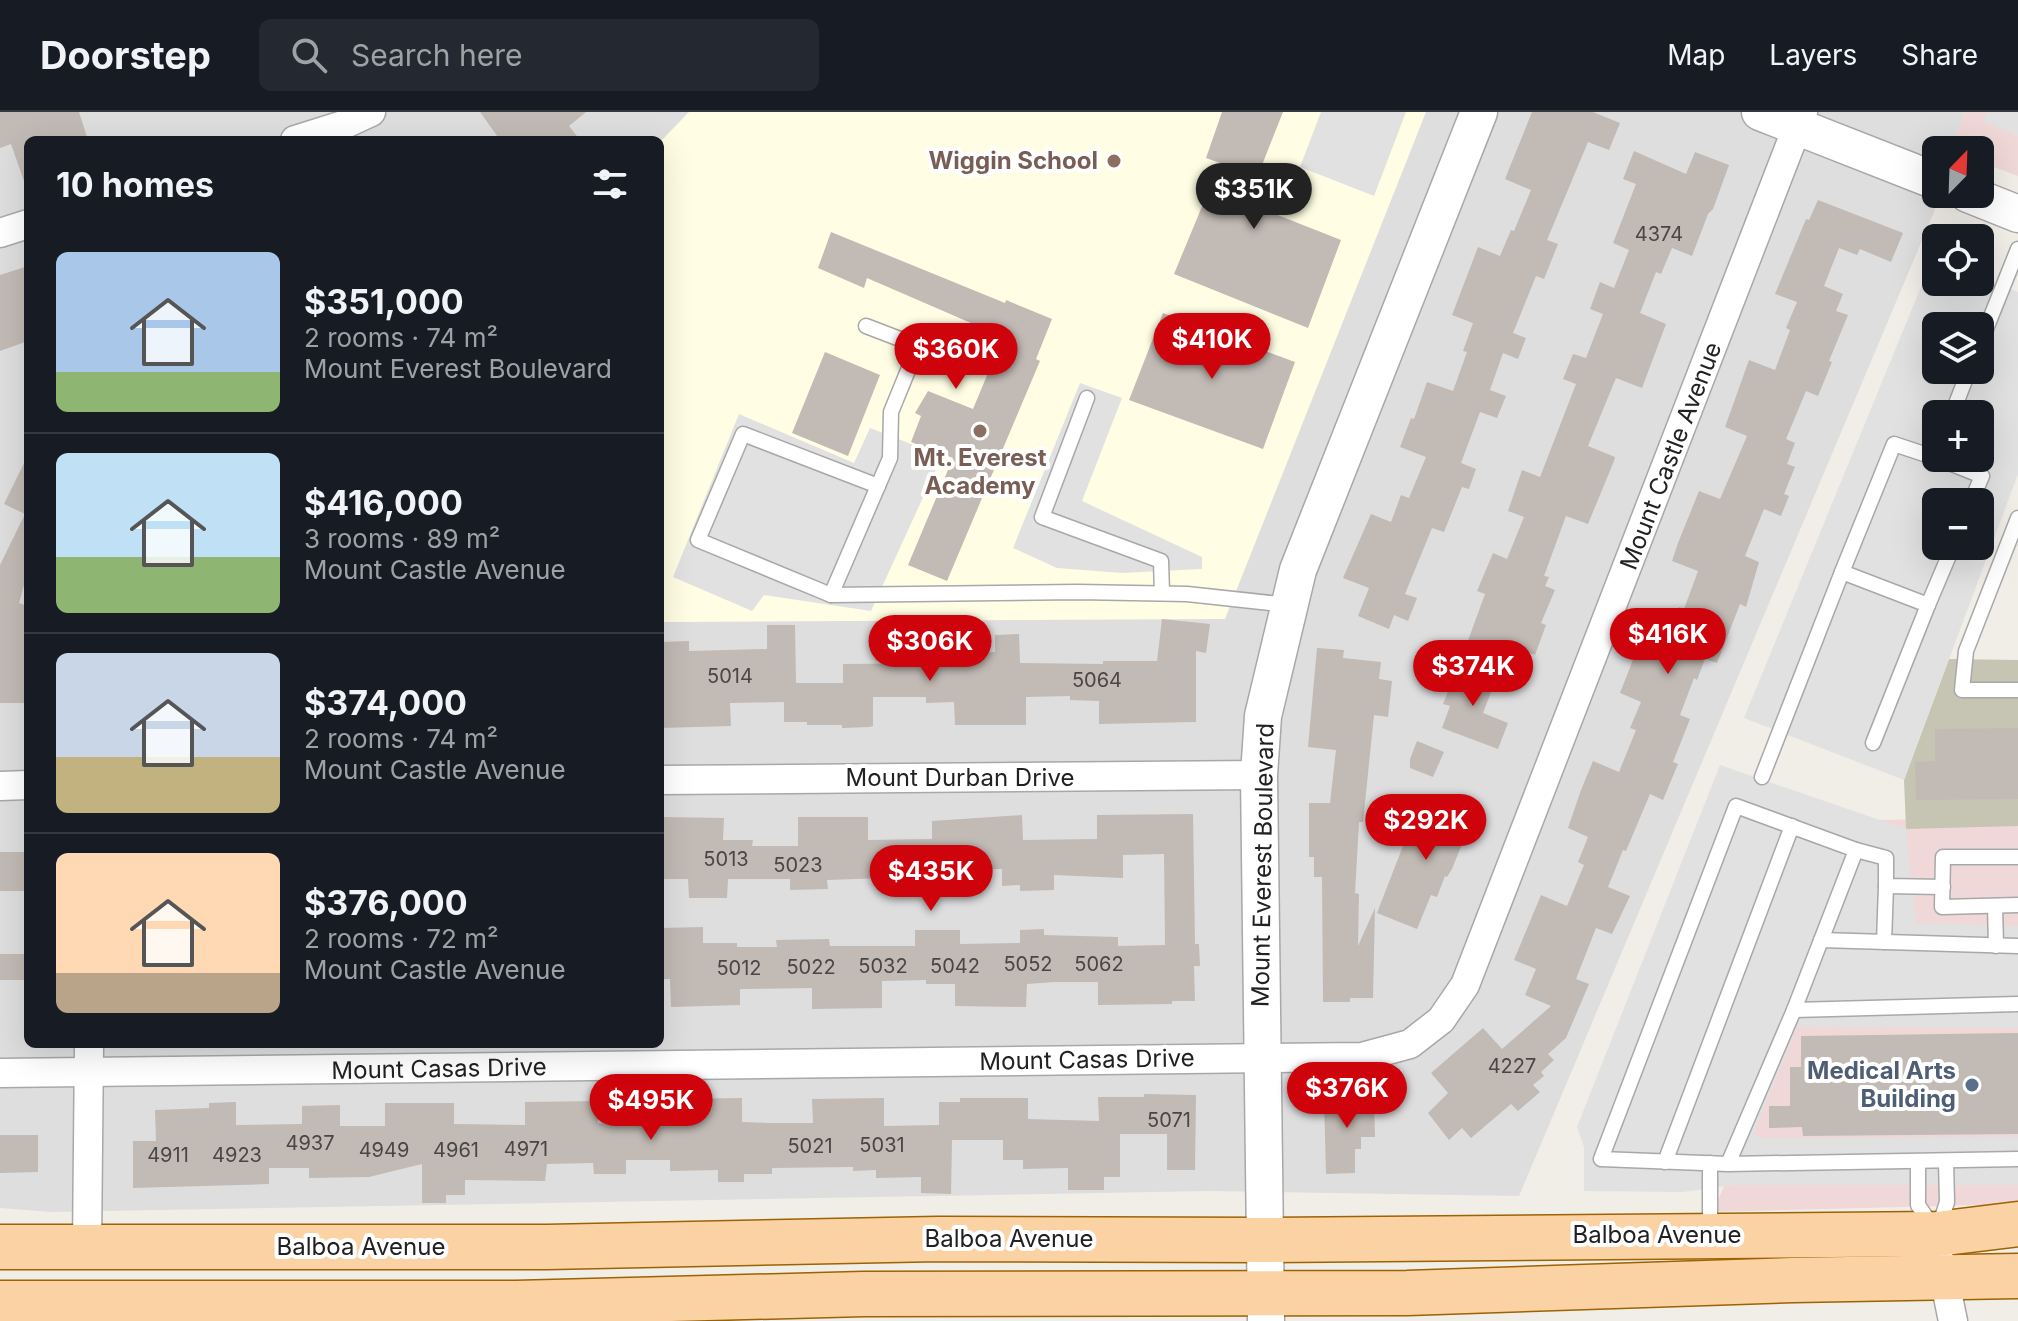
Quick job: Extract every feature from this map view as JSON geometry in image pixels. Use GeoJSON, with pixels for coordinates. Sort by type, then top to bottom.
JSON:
{"type":"FeatureCollection","features":[{"type":"Feature","properties":{"kind":"main road","name":"Balboa Avenue"},"geometry":{"type":"LineString","coordinates":[[0,1247],[547,1247],[938,1239],[1266,1240],[1937,1234],[2018,1224]]}},
{"type":"Feature","properties":{"kind":"main road"},"geometry":{"type":"LineString","coordinates":[[0,1293],[25,1287],[70,1268],[87,1247]]}},
{"type":"Feature","properties":{"kind":"main road"},"geometry":{"type":"LineString","coordinates":[[88,1312],[103,1282],[120,1269],[172,1247]]}},
{"type":"Feature","properties":{"kind":"main road","name":"Balboa Avenue"},"geometry":{"type":"LineString","coordinates":[[0,1303],[88,1312],[879,1294],[1266,1307],[1407,1293],[2018,1276]]}},
{"type":"Feature","properties":{"kind":"street"},"geometry":{"type":"LineString","coordinates":[[308,136],[371,112]]}},
{"type":"Feature","properties":{"kind":"street","name":"Mount Everest Boulevard"},"geometry":{"type":"LineString","coordinates":[[1266,1307],[1259,775],[1263,716],[1298,570],[1479,112]]}},
{"type":"Feature","properties":{"kind":"street"},"geometry":{"type":"LineString","coordinates":[[1760,112],[1800,120],[1922,175]]}},
{"type":"Feature","properties":{"kind":"street","name":"Mount Castle Avenue"},"geometry":{"type":"LineString","coordinates":[[1261,1058],[1362,1057],[1410,1044],[1441,1020],[1465,985],[1800,120]]}},
{"type":"Feature","properties":{"kind":"street"},"geometry":{"type":"LineString","coordinates":[[1994,204],[2018,214]]}},
{"type":"Feature","properties":{"kind":"street"},"geometry":{"type":"LineString","coordinates":[[0,233],[24,225]]}},
{"type":"Feature","properties":{"kind":"street","name":"Mount Durban Drive"},"geometry":{"type":"LineString","coordinates":[[664,780],[1259,775]]}},
{"type":"Feature","properties":{"kind":"street"},"geometry":{"type":"LineString","coordinates":[[0,786],[24,785]]}},
{"type":"Feature","properties":{"kind":"street"},"geometry":{"type":"LineString","coordinates":[[87,1247],[89,1048]]}},
{"type":"Feature","properties":{"kind":"street","name":"Mount Casas Drive"},"geometry":{"type":"LineString","coordinates":[[0,1073],[1261,1058]]}},
{"type":"Feature","properties":{"kind":"street"},"geometry":{"type":"LineString","coordinates":[[1937,1234],[1953,1321]]}},
{"type":"Feature","properties":{"kind":"lane"},"geometry":{"type":"LineString","coordinates":[[1993,312],[2018,249]]}},
{"type":"Feature","properties":{"kind":"lane"},"geometry":{"type":"LineString","coordinates":[[866,326],[959,360]]}},
{"type":"Feature","properties":{"kind":"lane"},"geometry":{"type":"LineString","coordinates":[[831,595],[890,458],[891,412],[918,346]]}},
{"type":"Feature","properties":{"kind":"lane"},"geometry":{"type":"LineString","coordinates":[[1087,398],[1042,517],[1161,561],[1162,593]]}},
{"type":"Feature","properties":{"kind":"lane"},"geometry":{"type":"LineString","coordinates":[[878,486],[743,434],[698,540],[831,595],[1162,593],[1289,605]]}},
{"type":"Feature","properties":{"kind":"lane"},"geometry":{"type":"LineString","coordinates":[[1762,777],[1894,444],[1922,452]]}},
{"type":"Feature","properties":{"kind":"lane"},"geometry":{"type":"LineString","coordinates":[[1973,472],[1982,476],[1977,488]]}},
{"type":"Feature","properties":{"kind":"lane"},"geometry":{"type":"LineString","coordinates":[[2018,518],[1966,651],[1962,690],[2018,690]]}},
{"type":"Feature","properties":{"kind":"lane"},"geometry":{"type":"LineString","coordinates":[[1873,743],[1947,560]]}},
{"type":"Feature","properties":{"kind":"lane"},"geometry":{"type":"LineString","coordinates":[[1842,572],[1928,605]]}},
{"type":"Feature","properties":{"kind":"lane"},"geometry":{"type":"LineString","coordinates":[[1884,942],[1886,858],[1736,806],[1601,1159],[1728,1164],[2018,1159]]}},
{"type":"Feature","properties":{"kind":"lane"},"geometry":{"type":"LineString","coordinates":[[1665,1162],[1792,826]]}},
{"type":"Feature","properties":{"kind":"lane"},"geometry":{"type":"LineString","coordinates":[[1728,1164],[1794,1010],[1856,850]]}},
{"type":"Feature","properties":{"kind":"lane"},"geometry":{"type":"LineString","coordinates":[[2018,857],[1943,857],[1942,907],[2018,905]]}},
{"type":"Feature","properties":{"kind":"lane"},"geometry":{"type":"LineString","coordinates":[[1886,886],[1943,887]]}},
{"type":"Feature","properties":{"kind":"lane"},"geometry":{"type":"LineString","coordinates":[[1995,906],[1996,946]]}},
{"type":"Feature","properties":{"kind":"lane"},"geometry":{"type":"LineString","coordinates":[[1821,940],[2018,946]]}},
{"type":"Feature","properties":{"kind":"lane"},"geometry":{"type":"LineString","coordinates":[[1794,1010],[2018,1004]]}},
{"type":"Feature","properties":{"kind":"lane"},"geometry":{"type":"LineString","coordinates":[[1918,1162],[1918,1205],[1937,1234]]}},
{"type":"Feature","properties":{"kind":"lane"},"geometry":{"type":"LineString","coordinates":[[1937,1234],[1947,1202],[1946,1162]]}},
{"type":"Feature","properties":{"kind":"lane"},"geometry":{"type":"LineString","coordinates":[[1710,1163],[1710,1235]]}},
{"type":"Feature","properties":{"kind":"shaded area"},"geometry":{"type":"Polygon","coordinates":[[[0,112],[1965,112],[1956,136],[1922,136],[1922,208],[1935,208],[1934,212],[1929,224],[1922,224],[1922,240],[1519,1196],[1209,1191],[51,1212],[0,1208],[0,112]]]}},
{"type":"Feature","properties":{"kind":"shaded area","name":"Mt. Everest Academy"},"geometry":{"type":"Polygon","coordinates":[[[689,112],[1426,112],[1225,619],[664,622],[664,138],[689,112]]]}},
{"type":"Feature","properties":{"kind":"shaded area"},"geometry":{"type":"Polygon","coordinates":[[[1321,112],[1406,112],[1374,196],[1300,167],[1321,112]]]}},
{"type":"Feature","properties":{"kind":"shaded area"},"geometry":{"type":"Polygon","coordinates":[[[1965,112],[2018,112],[2018,176],[1994,167],[1994,136],[1956,136],[1965,112]]]}},
{"type":"Feature","properties":{"kind":"shaded area"},"geometry":{"type":"Polygon","coordinates":[[[1987,112],[2018,112],[2018,136],[1983,121],[1987,112]]]}},
{"type":"Feature","properties":{"kind":"shaded area"},"geometry":{"type":"Polygon","coordinates":[[[1994,283],[2018,292],[2018,474],[1994,538],[1994,488],[1922,488],[1922,560],[1986,560],[1904,780],[1744,718],[1922,284],[1922,296],[1994,296],[1994,283]]]}},
{"type":"Feature","properties":{"kind":"shaded area"},"geometry":{"type":"Polygon","coordinates":[[[1080,383],[1122,398],[1082,501],[1202,557],[1202,569],[1122,573],[1057,568],[1013,548],[1080,383]]]}},
{"type":"Feature","properties":{"kind":"shaded area"},"geometry":{"type":"Polygon","coordinates":[[[739,414],[854,463],[870,428],[942,456],[871,611],[764,595],[752,611],[673,577],[739,414]]]}},
{"type":"Feature","properties":{"kind":"shaded area"},"geometry":{"type":"Polygon","coordinates":[[[1949,659],[2018,660],[2018,826],[1906,829],[1904,780],[1949,659]]]}},
{"type":"Feature","properties":{"kind":"shaded area"},"geometry":{"type":"Polygon","coordinates":[[[1720,765],[1906,829],[1916,923],[2018,926],[2018,1028],[1797,1027],[1754,1132],[1758,1138],[2018,1137],[2018,1185],[1733,1185],[1683,1192],[1584,1191],[1584,1147],[1577,1127],[1720,765]]]}},
{"type":"Feature","properties":{"kind":"shaded area"},"geometry":{"type":"Polygon","coordinates":[[[2018,817],[2018,1204],[1713,1212],[1880,820],[2018,817]]]}},
{"type":"Feature","properties":{"kind":"building"},"geometry":{"type":"Polygon","coordinates":[[[0,112],[79,112],[87,136],[24,136],[24,181],[11,144],[0,148],[0,112]]]}},
{"type":"Feature","properties":{"kind":"building"},"geometry":{"type":"Polygon","coordinates":[[[480,112],[586,112],[569,126],[577,136],[497,136],[480,112]]]}},
{"type":"Feature","properties":{"kind":"building"},"geometry":{"type":"Polygon","coordinates":[[[1222,112],[1283,112],[1247,203],[1341,240],[1308,328],[1174,274],[1220,163],[1206,158],[1222,112]]]}},
{"type":"Feature","properties":{"kind":"building"},"geometry":{"type":"Polygon","coordinates":[[[1532,112],[1593,112],[1620,123],[1609,150],[1588,142],[1547,240],[1558,244],[1544,279],[1536,276],[1513,333],[1526,338],[1518,359],[1503,353],[1490,390],[1506,396],[1497,418],[1480,412],[1461,463],[1476,469],[1469,489],[1462,487],[1444,532],[1432,528],[1405,594],[1417,598],[1408,621],[1394,615],[1389,629],[1358,616],[1369,588],[1343,578],[1371,514],[1391,522],[1401,495],[1409,498],[1426,457],[1400,447],[1427,382],[1453,391],[1467,352],[1463,351],[1473,323],[1452,315],[1478,247],[1500,256],[1531,190],[1505,179],[1532,112]]]}},
{"type":"Feature","properties":{"kind":"building"},"geometry":{"type":"Polygon","coordinates":[[[1634,151],[1686,174],[1695,152],[1729,165],[1692,256],[1672,248],[1661,274],[1656,272],[1640,313],[1666,324],[1642,388],[1616,378],[1588,446],[1615,457],[1614,461],[1588,524],[1566,516],[1544,576],[1549,577],[1545,586],[1555,590],[1541,623],[1546,625],[1535,655],[1512,647],[1503,674],[1462,657],[1485,594],[1477,591],[1493,553],[1507,559],[1524,517],[1508,511],[1522,470],[1540,477],[1576,384],[1563,379],[1573,354],[1586,358],[1603,314],[1590,309],[1600,282],[1614,288],[1629,250],[1613,243],[1636,184],[1623,179],[1634,151]]]}},
{"type":"Feature","properties":{"kind":"building"},"geometry":{"type":"Polygon","coordinates":[[[1818,200],[1903,233],[1891,262],[1860,249],[1857,255],[1839,248],[1824,286],[1843,294],[1836,311],[1848,315],[1818,396],[1806,391],[1786,439],[1795,443],[1787,464],[1795,467],[1784,494],[1789,496],[1781,516],[1764,509],[1745,556],[1759,562],[1746,607],[1740,604],[1717,663],[1705,659],[1697,680],[1694,678],[1680,715],[1690,719],[1673,762],[1678,764],[1663,800],[1650,794],[1608,887],[1630,896],[1612,934],[1596,928],[1576,979],[1589,984],[1566,1038],[1548,1054],[1554,1060],[1541,1072],[1544,1076],[1533,1085],[1540,1092],[1518,1111],[1511,1104],[1471,1138],[1462,1128],[1449,1140],[1428,1113],[1448,1093],[1431,1073],[1483,1028],[1502,1049],[1551,1006],[1525,995],[1536,969],[1514,960],[1541,895],[1567,906],[1584,865],[1578,862],[1588,837],[1568,828],[1581,790],[1593,761],[1619,772],[1636,730],[1630,728],[1641,702],[1620,693],[1646,626],[1668,635],[1679,607],[1684,609],[1698,571],[1672,561],[1699,491],[1720,499],[1747,436],[1725,427],[1749,360],[1775,370],[1790,330],[1786,328],[1797,302],[1775,294],[1806,219],[1809,220],[1818,200]]]}},
{"type":"Feature","properties":{"kind":"building"},"geometry":{"type":"Polygon","coordinates":[[[831,232],[1052,319],[1036,359],[1040,361],[947,581],[908,565],[953,458],[911,442],[921,416],[915,413],[928,391],[973,409],[1001,342],[992,338],[994,333],[867,278],[864,288],[818,268],[831,232]]]}},
{"type":"Feature","properties":{"kind":"building"},"geometry":{"type":"Polygon","coordinates":[[[24,267],[24,342],[0,351],[0,275],[24,267]]]}},
{"type":"Feature","properties":{"kind":"building"},"geometry":{"type":"Polygon","coordinates":[[[1163,313],[1295,362],[1263,449],[1129,400],[1163,313]]]}},
{"type":"Feature","properties":{"kind":"building"},"geometry":{"type":"Polygon","coordinates":[[[825,352],[880,375],[848,456],[792,433],[825,352]]]}},
{"type":"Feature","properties":{"kind":"building"},"geometry":{"type":"Polygon","coordinates":[[[24,463],[24,514],[4,504],[24,463]]]}},
{"type":"Feature","properties":{"kind":"building"},"geometry":{"type":"Polygon","coordinates":[[[24,516],[24,585],[19,603],[24,605],[24,703],[0,703],[0,565],[24,516]]]}},
{"type":"Feature","properties":{"kind":"building"},"geometry":{"type":"Polygon","coordinates":[[[1162,619],[1210,624],[1206,653],[1196,651],[1196,722],[1099,724],[1099,701],[1070,700],[1070,696],[1026,697],[1026,725],[955,725],[954,702],[926,703],[926,697],[873,697],[873,726],[869,727],[842,728],[842,725],[784,722],[784,702],[730,703],[731,726],[664,728],[664,642],[689,641],[689,651],[767,649],[767,625],[795,625],[796,683],[843,683],[843,664],[938,663],[938,654],[995,652],[995,635],[1019,634],[1020,663],[1157,661],[1162,619]]]}},
{"type":"Feature","properties":{"kind":"building"},"geometry":{"type":"Polygon","coordinates":[[[1317,648],[1344,650],[1343,658],[1381,662],[1379,679],[1392,681],[1388,717],[1374,715],[1363,822],[1359,822],[1355,893],[1359,894],[1358,946],[1375,908],[1373,998],[1350,998],[1350,1002],[1323,1002],[1322,877],[1314,877],[1314,857],[1309,857],[1309,803],[1330,803],[1336,750],[1308,747],[1317,648]]]}},
{"type":"Feature","properties":{"kind":"building"},"geometry":{"type":"Polygon","coordinates":[[[1457,669],[1498,674],[1483,713],[1508,723],[1498,749],[1442,728],[1450,706],[1443,704],[1457,669]]]}},
{"type":"Feature","properties":{"kind":"building"},"geometry":{"type":"Polygon","coordinates":[[[2018,728],[2018,799],[1916,800],[1915,762],[1935,761],[1935,729],[2018,728]]]}},
{"type":"Feature","properties":{"kind":"building"},"geometry":{"type":"Polygon","coordinates":[[[1417,741],[1444,752],[1433,777],[1410,768],[1417,741]]]}},
{"type":"Feature","properties":{"kind":"building"},"geometry":{"type":"Polygon","coordinates":[[[1433,802],[1473,802],[1470,812],[1474,814],[1452,869],[1445,876],[1437,897],[1431,895],[1417,929],[1377,913],[1408,833],[1419,838],[1433,802]]]}},
{"type":"Feature","properties":{"kind":"building"},"geometry":{"type":"Polygon","coordinates":[[[1193,814],[1195,944],[1199,944],[1200,966],[1194,966],[1195,1001],[1098,1005],[1098,982],[1055,982],[1027,984],[1026,1007],[955,1006],[955,984],[926,984],[926,980],[882,981],[882,1008],[812,1009],[812,988],[740,989],[740,1005],[671,1007],[670,979],[664,979],[664,928],[703,927],[703,943],[737,943],[737,947],[777,947],[776,940],[829,939],[830,946],[915,946],[915,930],[960,930],[960,944],[1020,943],[1020,930],[1044,929],[1044,935],[1118,937],[1118,946],[1165,945],[1164,854],[1123,855],[1123,878],[1054,875],[1054,890],[1020,891],[1020,885],[1002,886],[1002,869],[943,870],[944,891],[914,892],[914,877],[827,880],[828,889],[790,890],[790,879],[728,879],[727,898],[689,898],[688,879],[664,879],[664,817],[724,818],[723,840],[753,840],[752,846],[798,846],[798,817],[868,817],[868,840],[932,839],[932,821],[1022,815],[1023,840],[1097,839],[1097,815],[1193,814]]]}},
{"type":"Feature","properties":{"kind":"building"},"geometry":{"type":"Polygon","coordinates":[[[0,852],[24,852],[24,891],[0,891],[0,852]]]}},
{"type":"Feature","properties":{"kind":"building"},"geometry":{"type":"Polygon","coordinates":[[[0,954],[24,954],[24,980],[0,980],[0,954]]]}},
{"type":"Feature","properties":{"kind":"building"},"geometry":{"type":"Polygon","coordinates":[[[2018,1033],[2018,1134],[1803,1136],[1802,1127],[1769,1128],[1769,1106],[1790,1106],[1790,1067],[1801,1067],[1801,1036],[2018,1033]]]}},
{"type":"Feature","properties":{"kind":"building"},"geometry":{"type":"Polygon","coordinates":[[[1144,1094],[1196,1095],[1195,1170],[1167,1170],[1167,1134],[1120,1134],[1120,1177],[1104,1177],[1104,1190],[1068,1190],[1068,1168],[1023,1169],[1023,1160],[1003,1160],[1003,1140],[952,1140],[951,1194],[921,1193],[921,1177],[876,1178],[876,1170],[853,1171],[853,1167],[772,1168],[772,1174],[744,1174],[744,1182],[718,1182],[718,1170],[670,1171],[670,1160],[626,1160],[626,1174],[594,1174],[593,1163],[547,1164],[545,1181],[465,1180],[465,1195],[446,1195],[446,1203],[422,1203],[422,1164],[369,1177],[309,1178],[309,1168],[269,1168],[269,1184],[133,1188],[133,1141],[156,1141],[155,1110],[209,1108],[209,1103],[236,1102],[236,1125],[302,1124],[302,1106],[340,1105],[340,1126],[385,1126],[385,1103],[454,1103],[454,1124],[525,1125],[525,1102],[598,1101],[598,1123],[628,1125],[670,1124],[669,1099],[742,1098],[742,1122],[813,1123],[812,1099],[884,1098],[884,1126],[939,1125],[939,1102],[960,1102],[960,1098],[1028,1098],[1028,1119],[1099,1121],[1098,1097],[1144,1097],[1144,1094]]]}},
{"type":"Feature","properties":{"kind":"building"},"geometry":{"type":"Polygon","coordinates":[[[1374,1094],[1375,1137],[1361,1137],[1361,1149],[1355,1149],[1355,1173],[1326,1174],[1324,1099],[1374,1094]]]}},
{"type":"Feature","properties":{"kind":"building"},"geometry":{"type":"Polygon","coordinates":[[[0,1135],[38,1135],[38,1172],[0,1173],[0,1135]]]}},
{"type":"Feature","properties":{"kind":"place","name":"Wiggin School"},"geometry":{"type":"Point","coordinates":[1114,161]}},
{"type":"Feature","properties":{"kind":"place","name":"Mt. Everest Academy"},"geometry":{"type":"Point","coordinates":[980,431]}},
{"type":"Feature","properties":{"kind":"place","name":"Medical Arts Building"},"geometry":{"type":"Point","coordinates":[1972,1085]}}]}
